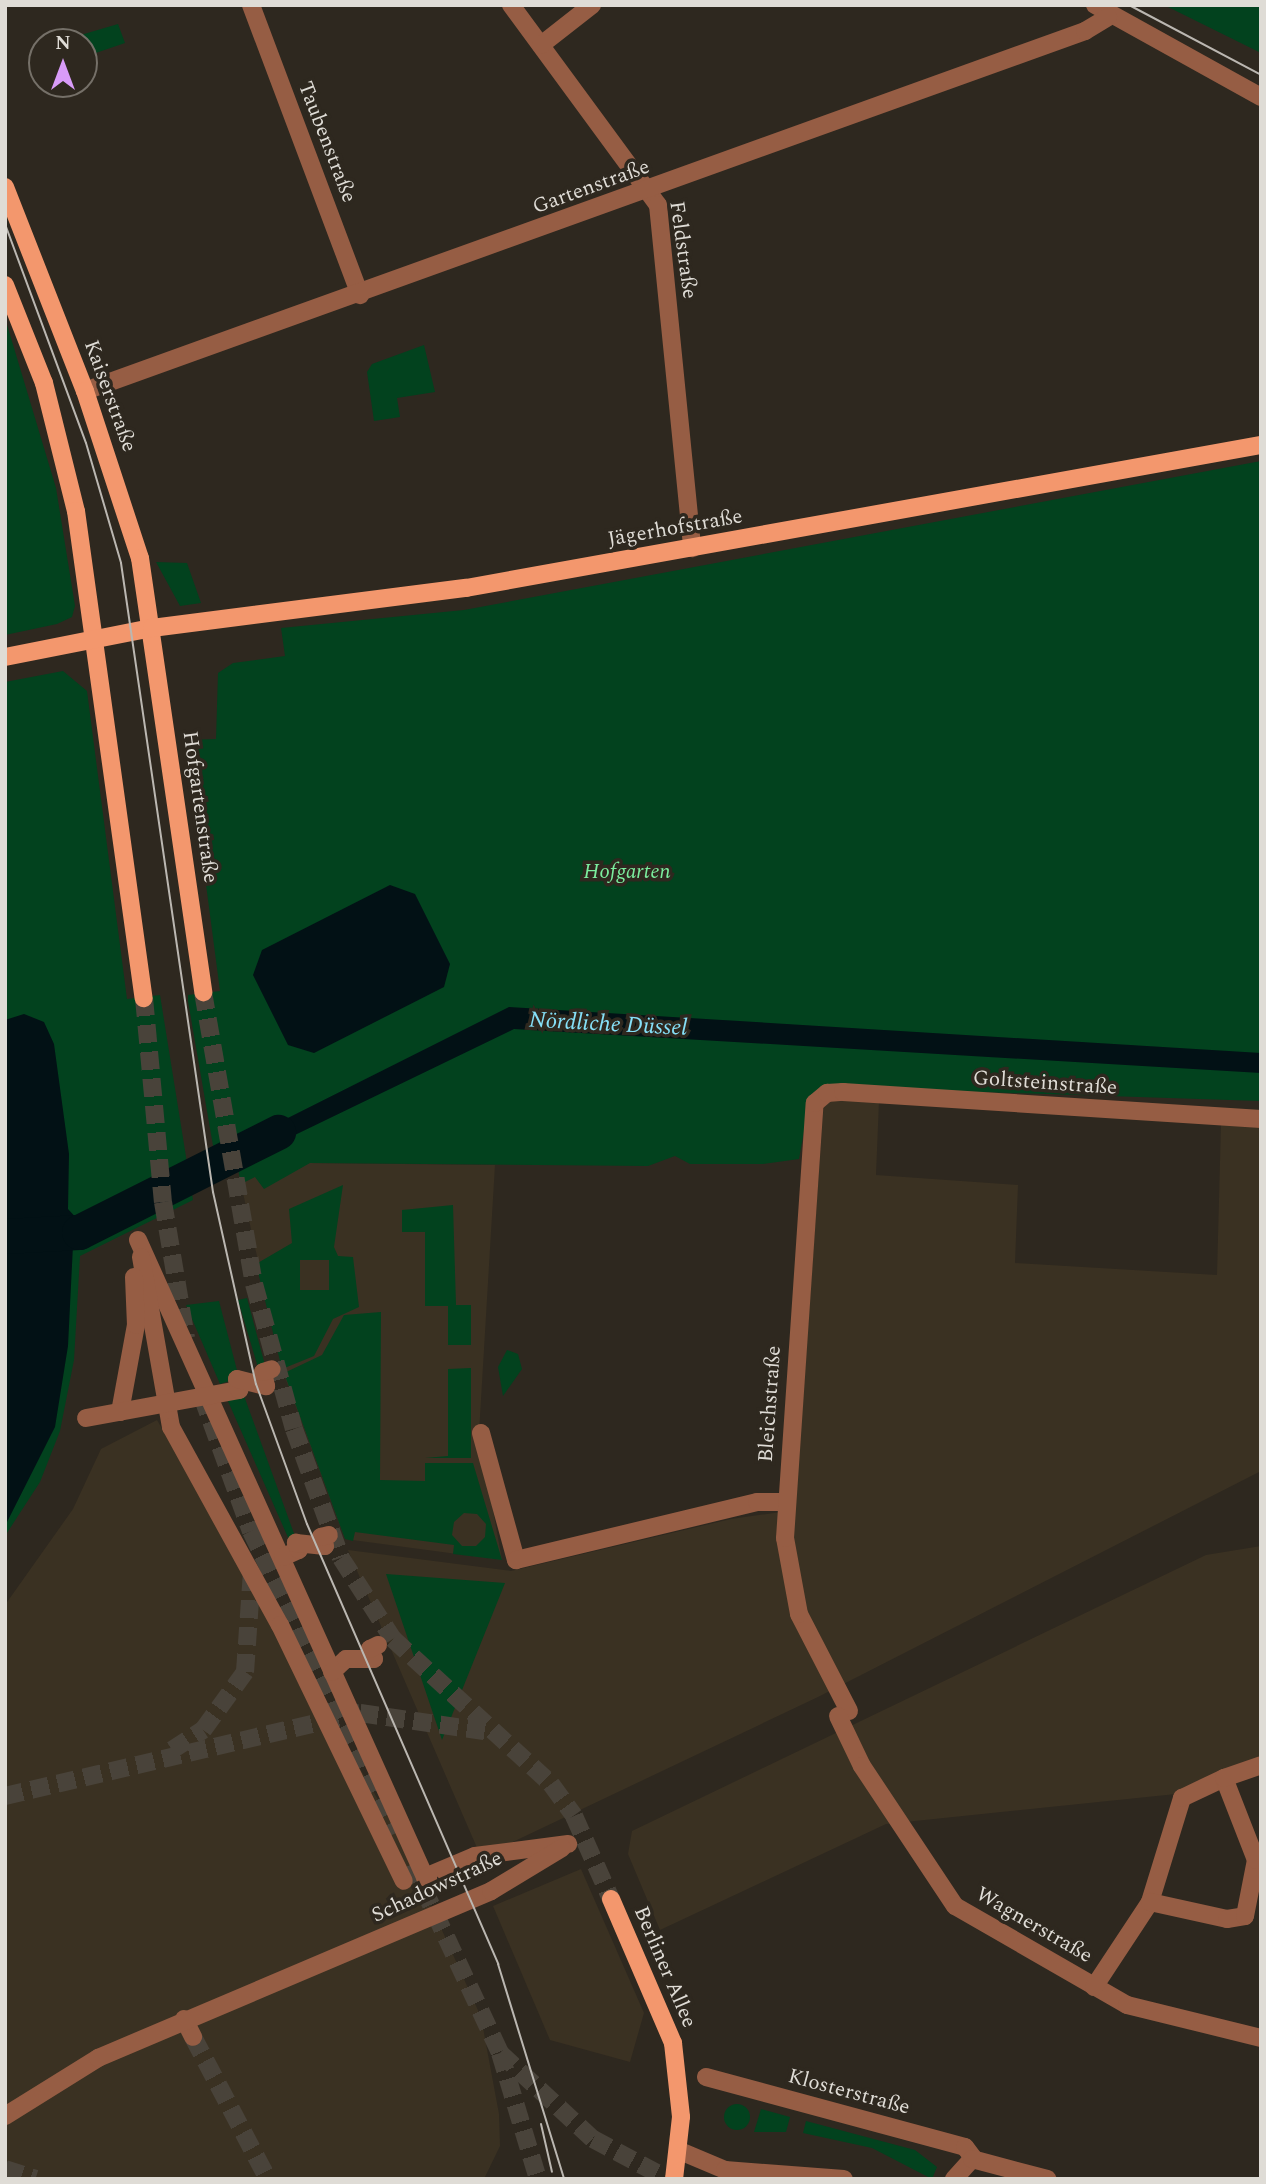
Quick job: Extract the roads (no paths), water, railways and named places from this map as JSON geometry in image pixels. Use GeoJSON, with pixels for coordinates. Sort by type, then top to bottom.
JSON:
{"type":"FeatureCollection","features":[{"type":"Feature","properties":{"kind":"main road","name":"Kaiserstraße"},"geometry":{"type":"LineString","coordinates":[[5,187],[85,391],[129,518],[152,628]]}},
{"type":"Feature","properties":{"kind":"main road"},"geometry":{"type":"LineString","coordinates":[[5,285],[64,450],[95,638],[144,999]]}},
{"type":"Feature","properties":{"kind":"main road","name":"Jägerhofstraße"},"geometry":{"type":"LineString","coordinates":[[5,657],[152,628],[466,587],[1261,445]]}},
{"type":"Feature","properties":{"kind":"main road","name":"Hofgartenstraße"},"geometry":{"type":"LineString","coordinates":[[152,628],[203,992]]}},
{"type":"Feature","properties":{"kind":"main road","name":"Berliner Allee"},"geometry":{"type":"LineString","coordinates":[[611,1899],[673,2042],[680,2151],[674,2179]]}},
{"type":"Feature","properties":{"kind":"street","name":"Taubenstraße"},"geometry":{"type":"LineString","coordinates":[[251,5],[360,295]]}},
{"type":"Feature","properties":{"kind":"street","name":"Feldstraße"},"geometry":{"type":"LineString","coordinates":[[511,5],[650,190],[658,205],[692,548]]}},
{"type":"Feature","properties":{"kind":"street"},"geometry":{"type":"LineString","coordinates":[[541,45],[592,5]]}},
{"type":"Feature","properties":{"kind":"street","name":"Gartenstraße"},"geometry":{"type":"LineString","coordinates":[[85,391],[420,274],[1085,32],[1102,11]]}},
{"type":"Feature","properties":{"kind":"street"},"geometry":{"type":"LineString","coordinates":[[1102,11],[1261,97]]}},
{"type":"Feature","properties":{"kind":"street","name":"Goltsteinstraße"},"geometry":{"type":"LineString","coordinates":[[827,1093],[1261,1119]]}},
{"type":"Feature","properties":{"kind":"street","name":"Bleichstraße"},"geometry":{"type":"LineString","coordinates":[[827,1093],[813,1114],[786,1503],[786,1555],[799,1614],[843,1713]]}},
{"type":"Feature","properties":{"kind":"street"},"geometry":{"type":"LineString","coordinates":[[378,1645],[369,1649],[374,1659],[346,1659],[348,1664],[332,1672],[211,1395],[138,1240],[164,1404],[181,1452],[280,1625],[404,1881]]}},
{"type":"Feature","properties":{"kind":"street"},"geometry":{"type":"LineString","coordinates":[[120,1412],[136,1325],[133,1242]]}},
{"type":"Feature","properties":{"kind":"street"},"geometry":{"type":"LineString","coordinates":[[86,1418],[239,1390],[237,1379],[266,1386],[262,1372],[272,1369]]}},
{"type":"Feature","properties":{"kind":"street"},"geometry":{"type":"LineString","coordinates":[[481,1433],[516,1560],[757,1502],[786,1503]]}},
{"type":"Feature","properties":{"kind":"street"},"geometry":{"type":"LineString","coordinates":[[283,1557],[299,1550],[296,1543],[325,1546],[321,1537],[329,1535]]}},
{"type":"Feature","properties":{"kind":"street","name":"Schadowstraße"},"geometry":{"type":"LineString","coordinates":[[5,2116],[94,2051],[491,1891],[568,1844],[475,1856],[425,1877],[332,1672]]}},
{"type":"Feature","properties":{"kind":"street","name":"Wagnerstraße"},"geometry":{"type":"LineString","coordinates":[[843,1713],[946,1896],[1127,2005],[1261,2038]]}},
{"type":"Feature","properties":{"kind":"street"},"geometry":{"type":"LineString","coordinates":[[1094,1987],[1150,1902],[1182,1798],[1224,1778],[1261,1765]]}},
{"type":"Feature","properties":{"kind":"street"},"geometry":{"type":"LineString","coordinates":[[1150,1902],[1227,1919],[1245,1916],[1256,1860],[1224,1778]]}},
{"type":"Feature","properties":{"kind":"street"},"geometry":{"type":"LineString","coordinates":[[176,2017],[193,2037]]}},
{"type":"Feature","properties":{"kind":"street","name":"Klosterstraße"},"geometry":{"type":"LineString","coordinates":[[706,2077],[965,2147],[974,2159],[1047,2179]]}},
{"type":"Feature","properties":{"kind":"street"},"geometry":{"type":"LineString","coordinates":[[680,2151],[725,2170],[844,2179]]}},
{"type":"Feature","properties":{"kind":"street"},"geometry":{"type":"LineString","coordinates":[[954,2179],[974,2159]]}},
{"type":"Feature","properties":{"kind":"water"},"geometry":{"type":"Polygon","coordinates":[[[390,885],[415,894],[450,964],[444,987],[314,1053],[288,1045],[253,975],[262,950],[390,885]]]}},
{"type":"Feature","properties":{"kind":"water"},"geometry":{"type":"Polygon","coordinates":[[[509,1007],[1261,1053],[1261,1073],[514,1029],[237,1163],[234,1145],[509,1007]]]}},
{"type":"Feature","properties":{"kind":"water"},"geometry":{"type":"Polygon","coordinates":[[[24,1014],[44,1022],[54,1044],[69,1154],[68,1209],[79,1221],[80,1242],[73,1245],[68,1346],[55,1427],[5,1526],[5,1020],[24,1014]]]}},
{"type":"Feature","properties":{"kind":"water"},"geometry":{"type":"Polygon","coordinates":[[[190,1167],[193,1185],[140,1212],[137,1193],[190,1167]]]}},
{"type":"Feature","properties":{"kind":"water"},"geometry":{"type":"Polygon","coordinates":[[[125,1199],[129,1217],[88,1237],[88,1217],[125,1199]]]}},
{"type":"Feature","properties":{"kind":"waterway","name":"Nördliche Düssel"},"geometry":{"type":"LineString","coordinates":[[5,1236],[79,1232],[278,1132]]}},
{"type":"Feature","properties":{"kind":"tunnel"},"geometry":{"type":"LineString","coordinates":[[203,992],[254,1284],[294,1429],[341,1558],[393,1639],[551,1784],[574,1816],[611,1899]]}},
{"type":"Feature","properties":{"kind":"tunnel"},"geometry":{"type":"LineString","coordinates":[[144,998],[163,1202],[186,1338]]}},
{"type":"Feature","properties":{"kind":"tunnel"},"geometry":{"type":"LineString","coordinates":[[202,1396],[251,1531],[397,1833]]}},
{"type":"Feature","properties":{"kind":"tunnel"},"geometry":{"type":"LineString","coordinates":[[172,1750],[203,1730],[245,1672],[252,1571]]}},
{"type":"Feature","properties":{"kind":"tunnel"},"geometry":{"type":"LineString","coordinates":[[5,1796],[360,1713],[490,1732]]}},
{"type":"Feature","properties":{"kind":"tunnel"},"geometry":{"type":"LineString","coordinates":[[412,1864],[500,2053],[538,2179]]}},
{"type":"Feature","properties":{"kind":"tunnel"},"geometry":{"type":"LineString","coordinates":[[193,2037],[268,2179]]}},
{"type":"Feature","properties":{"kind":"tunnel"},"geometry":{"type":"LineString","coordinates":[[500,2053],[593,2139],[668,2179]]}},
{"type":"Feature","properties":{"kind":"tunnel"},"geometry":{"type":"LineString","coordinates":[[5,2169],[35,2179]]}},
{"type":"Feature","properties":{"kind":"tram line"},"geometry":{"type":"LineString","coordinates":[[1129,5],[1261,75]]}},
{"type":"Feature","properties":{"kind":"tram line"},"geometry":{"type":"LineString","coordinates":[[5,224],[86,443],[121,563],[213,1192],[256,1384],[307,1524],[498,1964],[564,2179]]}},
{"type":"Feature","properties":{"kind":"tram line"},"geometry":{"type":"LineString","coordinates":[[541,2124],[552,2172]]}},
{"type":"Feature","properties":{"kind":"park label","name":"Hofgarten"},"geometry":{"type":"Point","coordinates":[627,872]}}]}
